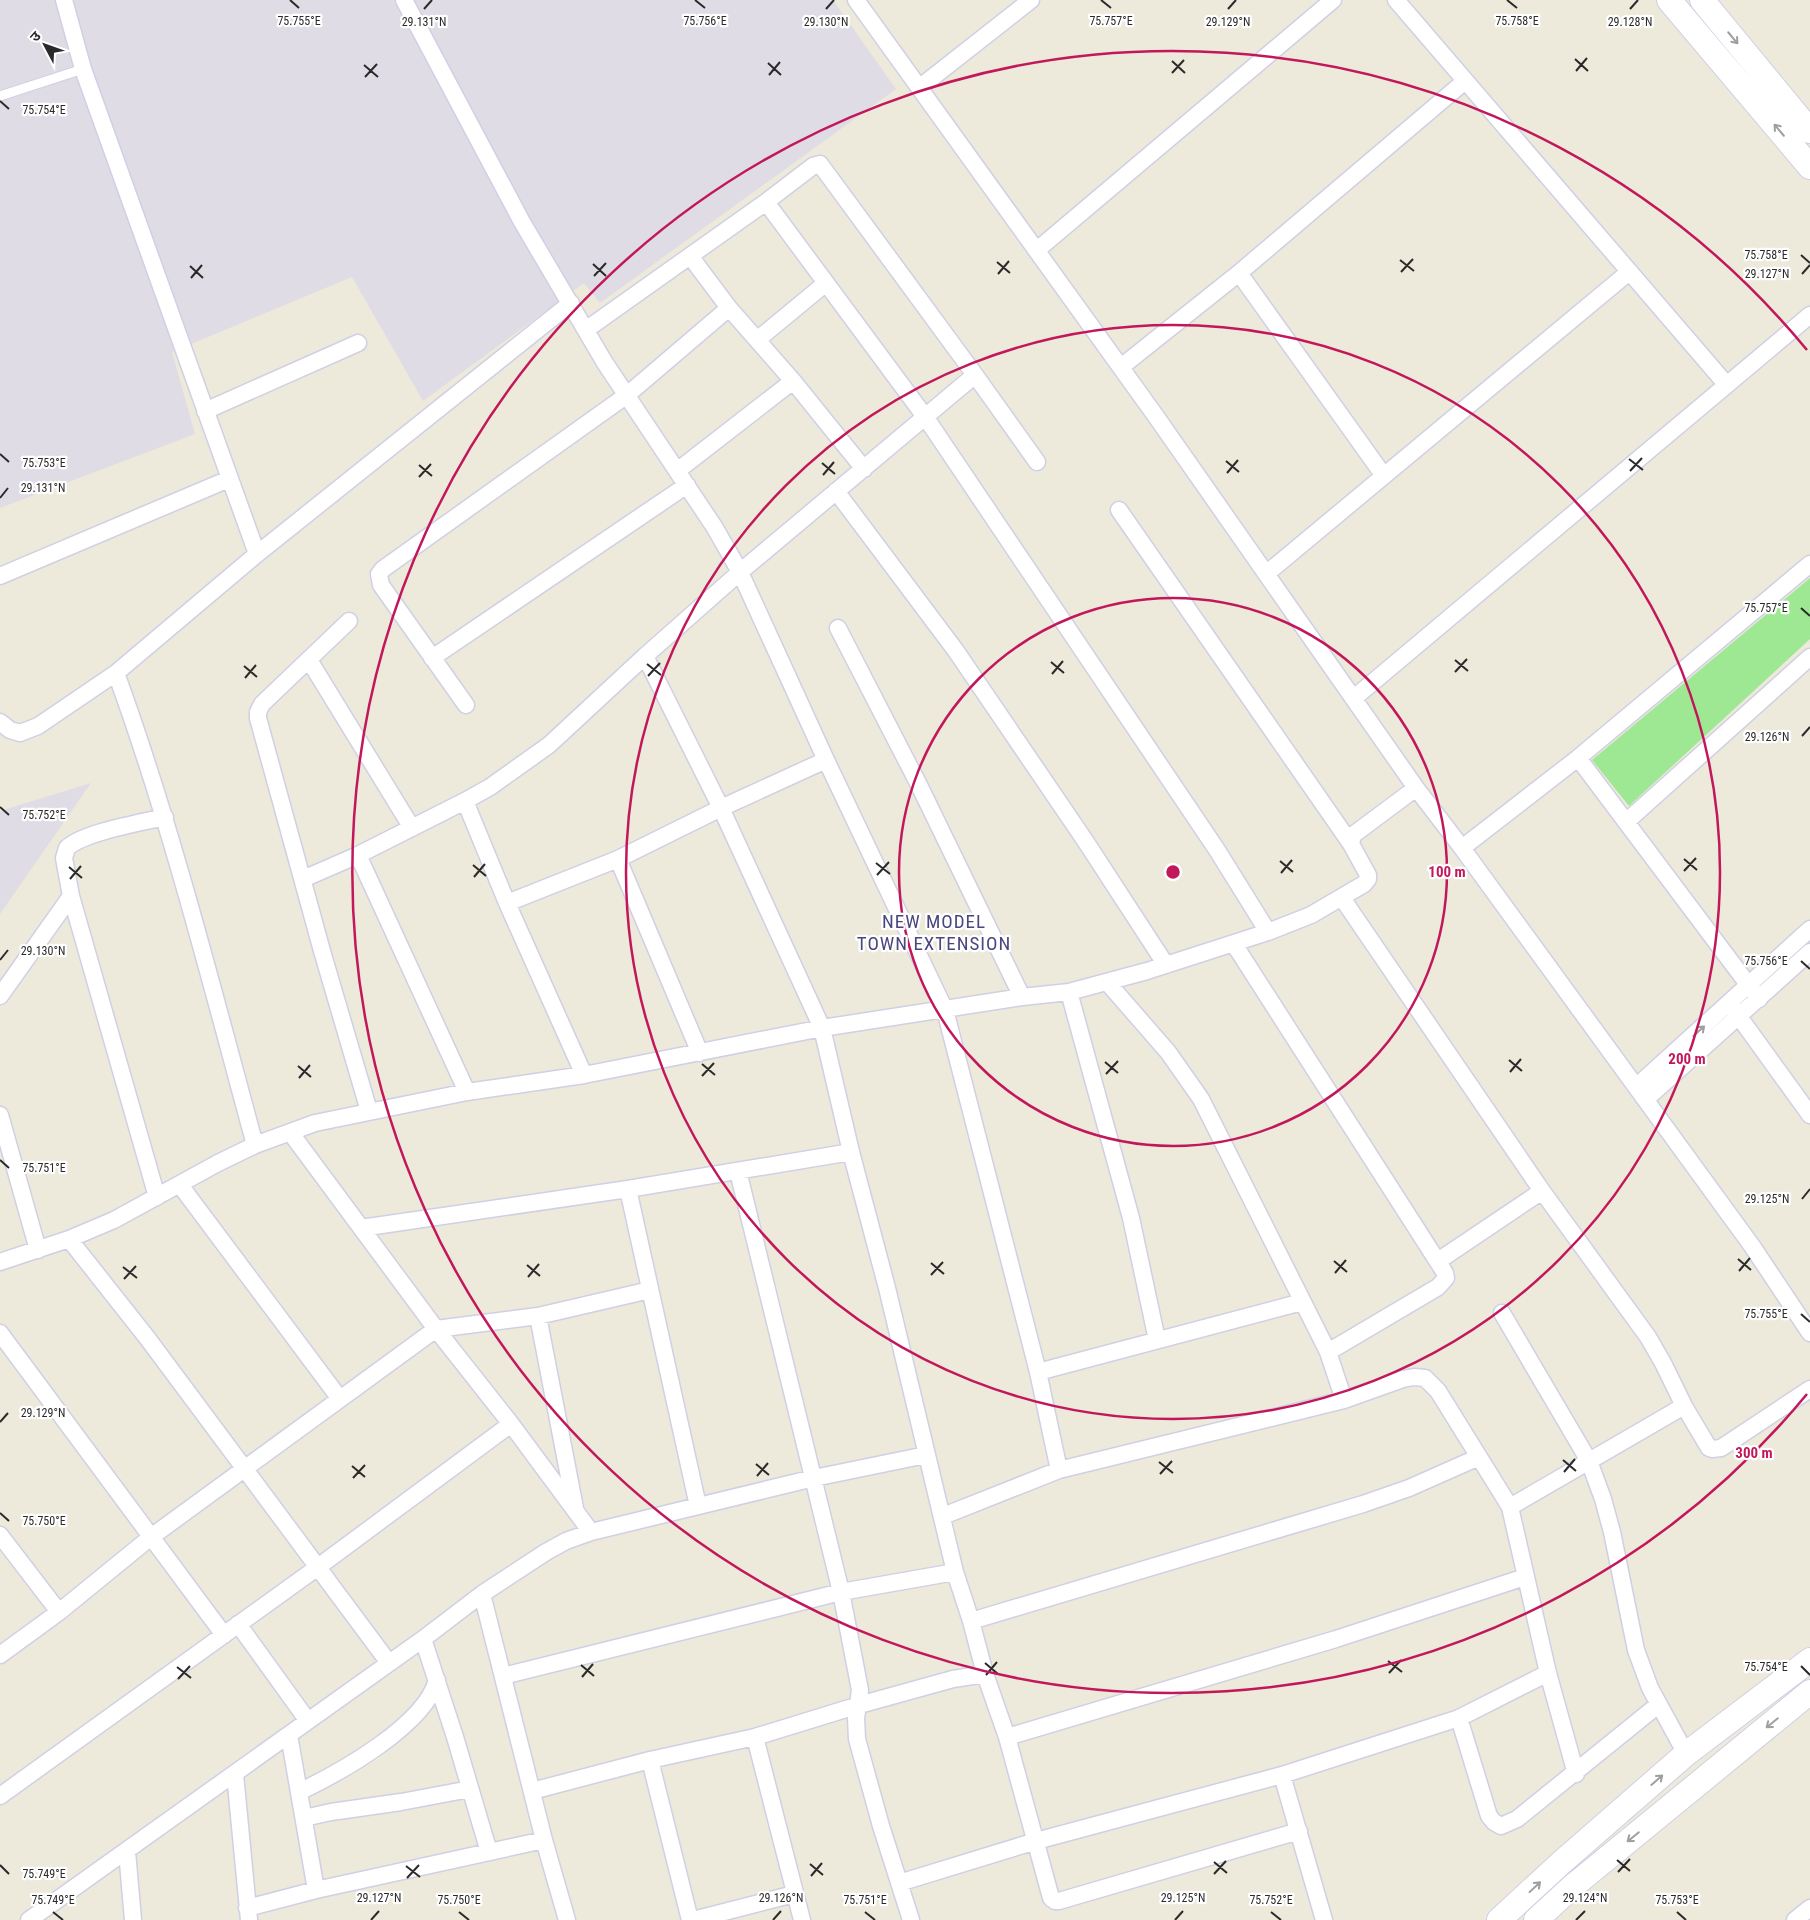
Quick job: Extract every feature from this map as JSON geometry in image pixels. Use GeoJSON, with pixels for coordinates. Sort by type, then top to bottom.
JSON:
{"type":"FeatureCollection","features":[{"type":"Feature","properties":{"kind":"main road"},"geometry":{"type":"LineString","coordinates":[[1669,0],[1810,167]]}},
{"type":"Feature","properties":{"kind":"main road"},"geometry":{"type":"LineString","coordinates":[[1702,0],[1810,131]]}},
{"type":"Feature","properties":{"kind":"main road"},"geometry":{"type":"LineString","coordinates":[[1499,1920],[1562,1862],[1686,1754],[1810,1660]]}},
{"type":"Feature","properties":{"kind":"main road"},"geometry":{"type":"LineString","coordinates":[[1536,1920],[1572,1887],[1810,1692]]}},
{"type":"Feature","properties":{"kind":"street"},"geometry":{"type":"LineString","coordinates":[[64,0],[83,69],[256,554]]}},
{"type":"Feature","properties":{"kind":"street"},"geometry":{"type":"LineString","coordinates":[[404,0],[514,207],[626,395],[716,528],[740,572],[826,760],[946,1010],[1038,1372],[1059,1470]]}},
{"type":"Feature","properties":{"kind":"street"},"geometry":{"type":"LineString","coordinates":[[856,0],[1121,367],[1416,788],[1462,848],[1752,1246],[1810,1333]]}},
{"type":"Feature","properties":{"kind":"street"},"geometry":{"type":"LineString","coordinates":[[919,88],[1030,0]]}},
{"type":"Feature","properties":{"kind":"street"},"geometry":{"type":"LineString","coordinates":[[1037,250],[1332,0]]}},
{"type":"Feature","properties":{"kind":"street"},"geometry":{"type":"LineString","coordinates":[[1396,0],[1726,384]]}},
{"type":"Feature","properties":{"kind":"street"},"geometry":{"type":"LineString","coordinates":[[1121,367],[1239,273],[1465,81]]}},
{"type":"Feature","properties":{"kind":"street"},"geometry":{"type":"LineString","coordinates":[[587,330],[766,202],[813,166],[820,164],[1037,462]]}},
{"type":"Feature","properties":{"kind":"street"},"geometry":{"type":"LineString","coordinates":[[766,202],[926,418],[1217,850],[1268,932]]}},
{"type":"Feature","properties":{"kind":"street"},"geometry":{"type":"LineString","coordinates":[[690,256],[728,308],[793,381],[864,469]]}},
{"type":"Feature","properties":{"kind":"street"},"geometry":{"type":"LineString","coordinates":[[1266,574],[1629,272]]}},
{"type":"Feature","properties":{"kind":"street"},"geometry":{"type":"LineString","coordinates":[[1239,273],[1384,476]]}},
{"type":"Feature","properties":{"kind":"street"},"geometry":{"type":"LineString","coordinates":[[757,340],[826,283]]}},
{"type":"Feature","properties":{"kind":"street"},"geometry":{"type":"LineString","coordinates":[[0,722],[10,730],[20,733],[38,726],[116,673],[256,554],[571,302]]}},
{"type":"Feature","properties":{"kind":"street"},"geometry":{"type":"LineString","coordinates":[[466,706],[381,585],[379,574],[626,395],[728,308]]}},
{"type":"Feature","properties":{"kind":"street"},"geometry":{"type":"LineString","coordinates":[[1354,698],[1810,315]]}},
{"type":"Feature","properties":{"kind":"street"},"geometry":{"type":"LineString","coordinates":[[205,411],[358,343]]}},
{"type":"Feature","properties":{"kind":"street"},"geometry":{"type":"LineString","coordinates":[[303,879],[358,856],[465,801],[490,787],[549,745],[740,572],[975,375]]}},
{"type":"Feature","properties":{"kind":"street"},"geometry":{"type":"LineString","coordinates":[[677,471],[793,381]]}},
{"type":"Feature","properties":{"kind":"street"},"geometry":{"type":"LineString","coordinates":[[0,576],[229,479]]}},
{"type":"Feature","properties":{"kind":"street"},"geometry":{"type":"LineString","coordinates":[[432,658],[687,485]]}},
{"type":"Feature","properties":{"kind":"street"},"geometry":{"type":"LineString","coordinates":[[836,491],[956,651],[1086,842],[1166,965]]}},
{"type":"Feature","properties":{"kind":"street"},"geometry":{"type":"LineString","coordinates":[[0,1262],[69,1239],[114,1220],[255,1145],[315,1124],[369,1111],[467,1092],[584,1075],[822,1028],[1022,997],[1069,992],[1234,944],[1311,915],[1342,898],[1368,880],[1367,872],[1351,844],[1119,510]]}},
{"type":"Feature","properties":{"kind":"street"},"geometry":{"type":"LineString","coordinates":[[1462,848],[1578,758],[1810,564]]}},
{"type":"Feature","properties":{"kind":"street"},"geometry":{"type":"LineString","coordinates":[[349,621],[262,704],[258,712],[258,718],[322,951],[369,1111]]}},
{"type":"Feature","properties":{"kind":"street"},"geometry":{"type":"LineString","coordinates":[[838,628],[918,784],[1022,997]]}},
{"type":"Feature","properties":{"kind":"street"},"geometry":{"type":"LineString","coordinates":[[646,656],[721,808],[822,1028],[851,1152],[887,1288],[926,1455],[943,1516],[955,1572],[971,1621],[985,1674],[1007,1737],[1049,1894],[1055,1901],[1299,1831]]}},
{"type":"Feature","properties":{"kind":"street"},"geometry":{"type":"LineString","coordinates":[[1626,822],[1810,658]]}},
{"type":"Feature","properties":{"kind":"street"},"geometry":{"type":"LineString","coordinates":[[309,660],[412,828]]}},
{"type":"Feature","properties":{"kind":"street"},"geometry":{"type":"LineString","coordinates":[[116,673],[165,817],[255,1145]]}},
{"type":"Feature","properties":{"kind":"street"},"geometry":{"type":"LineString","coordinates":[[1578,758],[1759,999]]}},
{"type":"Feature","properties":{"kind":"street"},"geometry":{"type":"LineString","coordinates":[[507,903],[618,859],[721,808],[826,760]]}},
{"type":"Feature","properties":{"kind":"street"},"geometry":{"type":"LineString","coordinates":[[1351,844],[1353,835],[1416,788]]}},
{"type":"Feature","properties":{"kind":"street"},"geometry":{"type":"LineString","coordinates":[[465,801],[507,903],[584,1075]]}},
{"type":"Feature","properties":{"kind":"street"},"geometry":{"type":"LineString","coordinates":[[158,1198],[71,896],[64,852],[71,844],[94,835],[165,817]]}},
{"type":"Feature","properties":{"kind":"street"},"geometry":{"type":"LineString","coordinates":[[358,856],[467,1092]]}},
{"type":"Feature","properties":{"kind":"street"},"geometry":{"type":"LineString","coordinates":[[618,859],[700,1053]]}},
{"type":"Feature","properties":{"kind":"street"},"geometry":{"type":"LineString","coordinates":[[0,996],[71,896]]}},
{"type":"Feature","properties":{"kind":"street"},"geometry":{"type":"LineString","coordinates":[[1342,898],[1542,1191],[1648,1337],[1706,1445],[1712,1449],[1717,1449],[1810,1389]]}},
{"type":"Feature","properties":{"kind":"street"},"geometry":{"type":"LineString","coordinates":[[1641,1093],[1734,1010],[1749,986],[1810,929]]}},
{"type":"Feature","properties":{"kind":"street"},"geometry":{"type":"LineString","coordinates":[[1234,944],[1445,1273],[1446,1278],[1438,1287],[1328,1352]]}},
{"type":"Feature","properties":{"kind":"street"},"geometry":{"type":"LineString","coordinates":[[1734,1010],[1759,999],[1810,952]]}},
{"type":"Feature","properties":{"kind":"street"},"geometry":{"type":"LineString","coordinates":[[1107,982],[1168,1052],[1201,1099],[1328,1352],[1344,1400]]}},
{"type":"Feature","properties":{"kind":"street"},"geometry":{"type":"LineString","coordinates":[[1069,992],[1131,1218],[1157,1340]]}},
{"type":"Feature","properties":{"kind":"street"},"geometry":{"type":"LineString","coordinates":[[1734,1010],[1810,1115]]}},
{"type":"Feature","properties":{"kind":"street"},"geometry":{"type":"LineString","coordinates":[[0,1115],[38,1250]]}},
{"type":"Feature","properties":{"kind":"street"},"geometry":{"type":"LineString","coordinates":[[290,1132],[436,1329],[511,1424],[591,1532]]}},
{"type":"Feature","properties":{"kind":"street"},"geometry":{"type":"LineString","coordinates":[[361,1228],[628,1189],[851,1152]]}},
{"type":"Feature","properties":{"kind":"street"},"geometry":{"type":"LineString","coordinates":[[738,1171],[841,1592],[858,1678],[860,1705],[856,1718],[858,1739],[865,1770],[911,1920]]}},
{"type":"Feature","properties":{"kind":"street"},"geometry":{"type":"LineString","coordinates":[[180,1185],[340,1399]]}},
{"type":"Feature","properties":{"kind":"street"},"geometry":{"type":"LineString","coordinates":[[628,1189],[698,1506]]}},
{"type":"Feature","properties":{"kind":"street"},"geometry":{"type":"LineString","coordinates":[[1438,1260],[1542,1191]]}},
{"type":"Feature","properties":{"kind":"street"},"geometry":{"type":"LineString","coordinates":[[69,1239],[148,1339],[389,1663]]}},
{"type":"Feature","properties":{"kind":"street"},"geometry":{"type":"LineString","coordinates":[[0,1655],[59,1612],[151,1537],[436,1329],[538,1316],[650,1290]]}},
{"type":"Feature","properties":{"kind":"street"},"geometry":{"type":"LineString","coordinates":[[1038,1372],[1302,1302]]}},
{"type":"Feature","properties":{"kind":"street"},"geometry":{"type":"LineString","coordinates":[[1502,1313],[1589,1461],[1603,1499],[1612,1532],[1636,1650],[1658,1705],[1686,1754]]}},
{"type":"Feature","properties":{"kind":"street"},"geometry":{"type":"LineString","coordinates":[[538,1316],[576,1512]]}},
{"type":"Feature","properties":{"kind":"street"},"geometry":{"type":"LineString","coordinates":[[0,1333],[224,1635]]}},
{"type":"Feature","properties":{"kind":"street"},"geometry":{"type":"LineString","coordinates":[[943,1516],[1059,1470],[1344,1400],[1403,1379],[1425,1378],[1438,1391],[1510,1507],[1548,1673],[1576,1774]]}},
{"type":"Feature","properties":{"kind":"street"},"geometry":{"type":"LineString","coordinates":[[1510,1507],[1684,1406]]}},
{"type":"Feature","properties":{"kind":"street"},"geometry":{"type":"LineString","coordinates":[[0,1796],[318,1567],[511,1424]]}},
{"type":"Feature","properties":{"kind":"street"},"geometry":{"type":"LineString","coordinates":[[30,1920],[423,1639],[482,1594],[566,1541],[591,1532],[814,1478],[926,1455]]}},
{"type":"Feature","properties":{"kind":"street"},"geometry":{"type":"LineString","coordinates":[[971,1621],[1363,1504],[1409,1488],[1479,1458]]}},
{"type":"Feature","properties":{"kind":"street"},"geometry":{"type":"LineString","coordinates":[[0,1535],[59,1612]]}},
{"type":"Feature","properties":{"kind":"street"},"geometry":{"type":"LineString","coordinates":[[503,1676],[841,1592],[955,1572]]}},
{"type":"Feature","properties":{"kind":"street"},"geometry":{"type":"LineString","coordinates":[[1007,1737],[1336,1639],[1525,1577]]}},
{"type":"Feature","properties":{"kind":"street"},"geometry":{"type":"LineString","coordinates":[[482,1594],[544,1840],[567,1920]]}},
{"type":"Feature","properties":{"kind":"street"},"geometry":{"type":"LineString","coordinates":[[238,1624],[308,1721]]}},
{"type":"Feature","properties":{"kind":"street"},"geometry":{"type":"LineString","coordinates":[[423,1639],[438,1680],[489,1852]]}},
{"type":"Feature","properties":{"kind":"street"},"geometry":{"type":"LineString","coordinates":[[899,1883],[1036,1841],[1282,1775],[1459,1718],[1548,1673]]}},
{"type":"Feature","properties":{"kind":"street"},"geometry":{"type":"LineString","coordinates":[[532,1791],[650,1760],[755,1737],[953,1679],[985,1674]]}},
{"type":"Feature","properties":{"kind":"street"},"geometry":{"type":"LineString","coordinates":[[300,1792],[335,1775],[369,1753],[398,1730],[434,1693],[438,1680]]}},
{"type":"Feature","properties":{"kind":"street"},"geometry":{"type":"LineString","coordinates":[[1459,1718],[1489,1816],[1501,1826],[1517,1819],[1576,1774],[1658,1705]]}},
{"type":"Feature","properties":{"kind":"street"},"geometry":{"type":"LineString","coordinates":[[289,1735],[316,1890]]}},
{"type":"Feature","properties":{"kind":"street"},"geometry":{"type":"LineString","coordinates":[[755,1737],[802,1920]]}},
{"type":"Feature","properties":{"kind":"street"},"geometry":{"type":"LineString","coordinates":[[650,1760],[692,1920],[794,1894]]}},
{"type":"Feature","properties":{"kind":"street"},"geometry":{"type":"LineString","coordinates":[[234,1774],[248,1914],[316,1890],[544,1840]]}},
{"type":"Feature","properties":{"kind":"street"},"geometry":{"type":"LineString","coordinates":[[1282,1775],[1324,1920]]}},
{"type":"Feature","properties":{"kind":"street"},"geometry":{"type":"LineString","coordinates":[[304,1818],[470,1789]]}},
{"type":"Feature","properties":{"kind":"street"},"geometry":{"type":"LineString","coordinates":[[127,1851],[133,1920]]}},
{"type":"Feature","properties":{"kind":"street"},"geometry":{"type":"LineString","coordinates":[[1795,1920],[1810,1908]]}},
{"type":"Feature","properties":{"kind":"lane"},"geometry":{"type":"LineString","coordinates":[[0,96],[83,69]]}},
{"type":"Feature","properties":{"kind":"shaded area"},"geometry":{"type":"Polygon","coordinates":[[[0,0],[833,0],[896,89],[600,303],[584,283],[423,401],[352,277],[172,352],[195,434],[0,508],[0,0]]]}},
{"type":"Feature","properties":{"kind":"shaded area"},"geometry":{"type":"Polygon","coordinates":[[[91,783],[0,914],[0,811],[91,783]]]}},
{"type":"Feature","properties":{"kind":"green space"},"geometry":{"type":"Polygon","coordinates":[[[1810,578],[1810,639],[1629,806],[1592,760],[1810,578]]]}},
{"type":"Feature","properties":{"kind":"district","name":"NEW MODEL TOWN EXTENSION"},"geometry":{"type":"Point","coordinates":[934,932]}}]}
